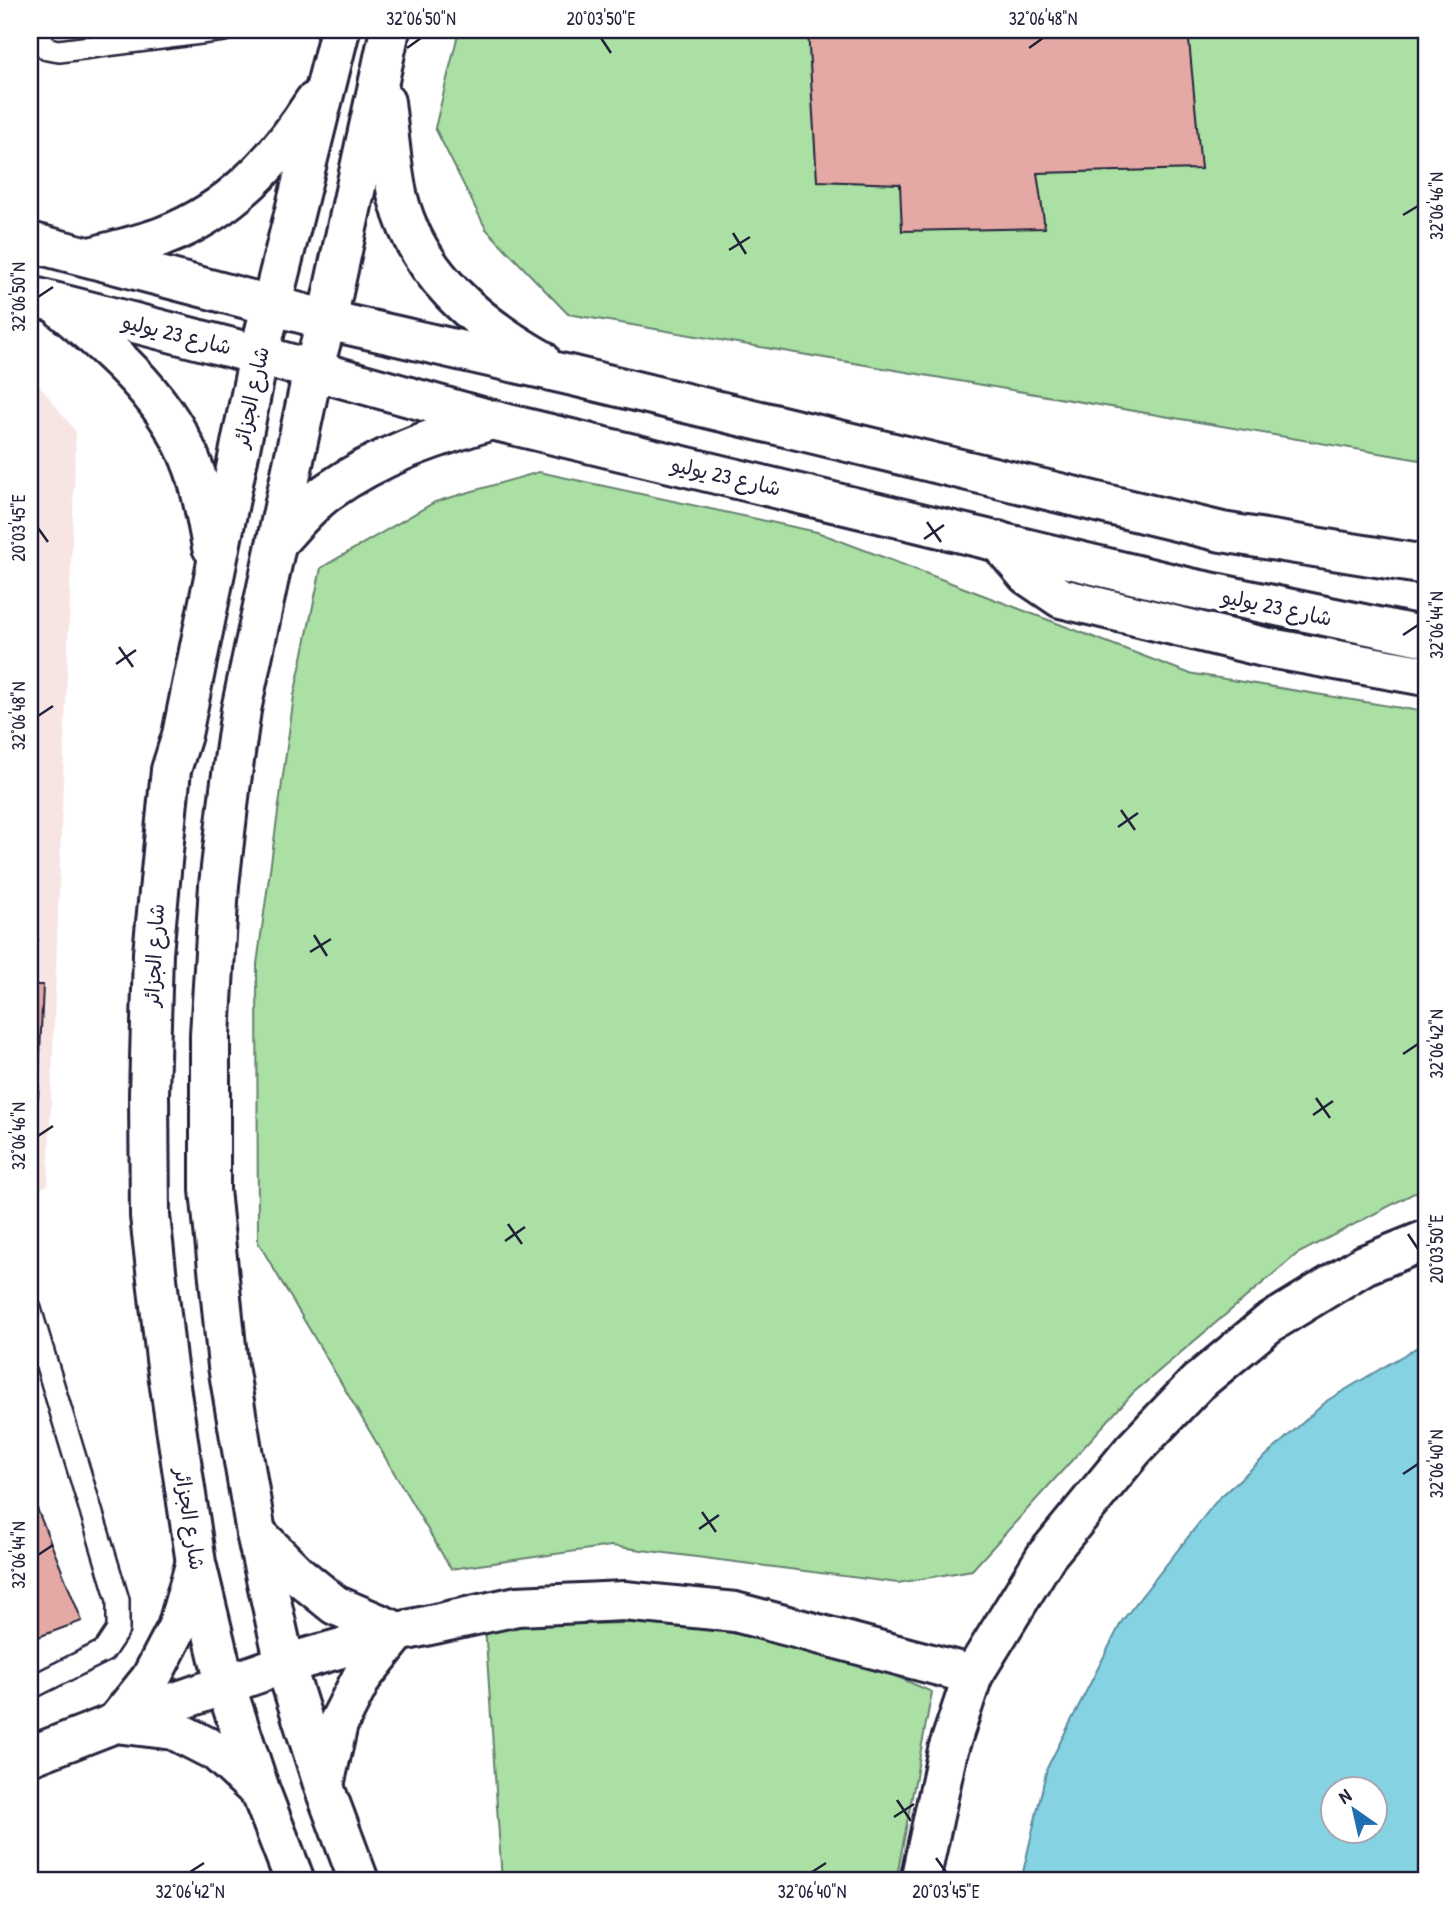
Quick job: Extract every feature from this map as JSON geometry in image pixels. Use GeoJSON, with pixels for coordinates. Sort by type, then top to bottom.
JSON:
{"type":"FeatureCollection","features":[{"type":"Feature","properties":{"kind":"main road","name":"شارع الجزائر"},"geometry":{"type":"LineString","coordinates":[[295,1881],[261,1793],[225,1684],[195,1563],[166,1359],[150,1216],[149,1094],[153,953],[171,770],[182,735],[259,355],[340,30]]}},
{"type":"Feature","properties":{"kind":"main road"},"geometry":{"type":"LineString","coordinates":[[359,1881],[324,1787],[285,1664],[256,1533],[228,1366],[210,1190],[210,1035],[219,885],[241,710],[313,370],[327,320],[390,30]]}},
{"type":"Feature","properties":{"kind":"main road"},"geometry":{"type":"LineString","coordinates":[[381,78],[398,198],[416,247],[434,274],[473,315],[513,343],[569,375]]}},
{"type":"Feature","properties":{"kind":"main road"},"geometry":{"type":"LineString","coordinates":[[91,257],[163,237],[213,212],[258,176],[295,131],[328,79]]}},
{"type":"Feature","properties":{"kind":"main road"},"geometry":{"type":"LineString","coordinates":[[30,242],[327,320],[569,375],[1222,532],[1426,565]]}},
{"type":"Feature","properties":{"kind":"main road"},"geometry":{"type":"LineString","coordinates":[[43,300],[111,350],[159,402],[176,430],[200,488],[215,565]]}},
{"type":"Feature","properties":{"kind":"main road","name":"شارع 23 يوليو"},"geometry":{"type":"LineString","coordinates":[[43,300],[259,355],[492,421],[1186,587],[1426,637]]}},
{"type":"Feature","properties":{"kind":"main road"},"geometry":{"type":"LineString","coordinates":[[278,541],[328,492],[371,465],[427,439],[492,421]]}},
{"type":"Feature","properties":{"kind":"main road"},"geometry":{"type":"LineString","coordinates":[[999,541],[1027,575],[1061,598],[1264,647],[1426,676]]}},
{"type":"Feature","properties":{"kind":"main road"},"geometry":{"type":"LineString","coordinates":[[920,1881],[948,1750],[973,1675],[1046,1556],[1133,1450],[1197,1383],[1268,1324],[1364,1265],[1426,1240]]}},
{"type":"Feature","properties":{"kind":"main road"},"geometry":{"type":"LineString","coordinates":[[256,1533],[298,1575],[335,1605],[398,1632]]}},
{"type":"Feature","properties":{"kind":"main road"},"geometry":{"type":"LineString","coordinates":[[115,1723],[151,1678],[177,1628],[195,1563]]}},
{"type":"Feature","properties":{"kind":"main road"},"geometry":{"type":"LineString","coordinates":[[30,1756],[115,1723],[285,1664],[398,1632],[517,1606],[624,1601],[735,1612],[973,1675]]}},
{"type":"Feature","properties":{"kind":"main road"},"geometry":{"type":"LineString","coordinates":[[324,1787],[338,1724],[362,1676],[398,1632]]}},
{"type":"Feature","properties":{"kind":"main road"},"geometry":{"type":"LineString","coordinates":[[115,1723],[174,1730],[217,1752],[261,1793]]}},
{"type":"Feature","properties":{"kind":"lane"},"geometry":{"type":"LineString","coordinates":[[38,30],[47,49],[59,51],[224,30]]}},
{"type":"Feature","properties":{"kind":"lane"},"geometry":{"type":"LineString","coordinates":[[30,1309],[118,1600],[118,1630],[104,1651],[30,1688]]}},
{"type":"Feature","properties":{"kind":"shaded area"},"geometry":{"type":"Polygon","coordinates":[[[30,373],[76,432],[48,1185],[30,1192],[30,373]]]}},
{"type":"Feature","properties":{"kind":"green space"},"geometry":{"type":"Polygon","coordinates":[[[459,30],[1426,30],[1426,461],[568,314],[486,229],[435,128],[459,30]]]}},
{"type":"Feature","properties":{"kind":"green space"},"geometry":{"type":"Polygon","coordinates":[[[539,472],[817,532],[1188,673],[1426,712],[1426,1187],[1297,1254],[1133,1393],[972,1570],[898,1583],[611,1546],[451,1569],[258,1242],[257,964],[294,696],[321,568],[435,502],[539,472]]]}},
{"type":"Feature","properties":{"kind":"green space"},"geometry":{"type":"Polygon","coordinates":[[[729,1621],[886,1672],[932,1692],[896,1881],[502,1881],[485,1626],[729,1621]]]}},
{"type":"Feature","properties":{"kind":"water"},"geometry":{"type":"Polygon","coordinates":[[[1426,1342],[1426,1881],[1021,1881],[1047,1768],[1122,1621],[1218,1499],[1328,1400],[1426,1342]]]}},
{"type":"Feature","properties":{"kind":"building"},"geometry":{"type":"Polygon","coordinates":[[[808,30],[1188,30],[1201,169],[1037,173],[1045,228],[902,231],[900,184],[817,181],[808,30]]]}},
{"type":"Feature","properties":{"kind":"building"},"geometry":{"type":"Polygon","coordinates":[[[30,915],[38,940],[30,943],[30,915]]]}},
{"type":"Feature","properties":{"kind":"building"},"geometry":{"type":"Polygon","coordinates":[[[30,985],[43,985],[38,1098],[30,1101],[30,985]]]}},
{"type":"Feature","properties":{"kind":"building"},"geometry":{"type":"Polygon","coordinates":[[[30,1491],[82,1621],[30,1640],[30,1491]]]}}]}
